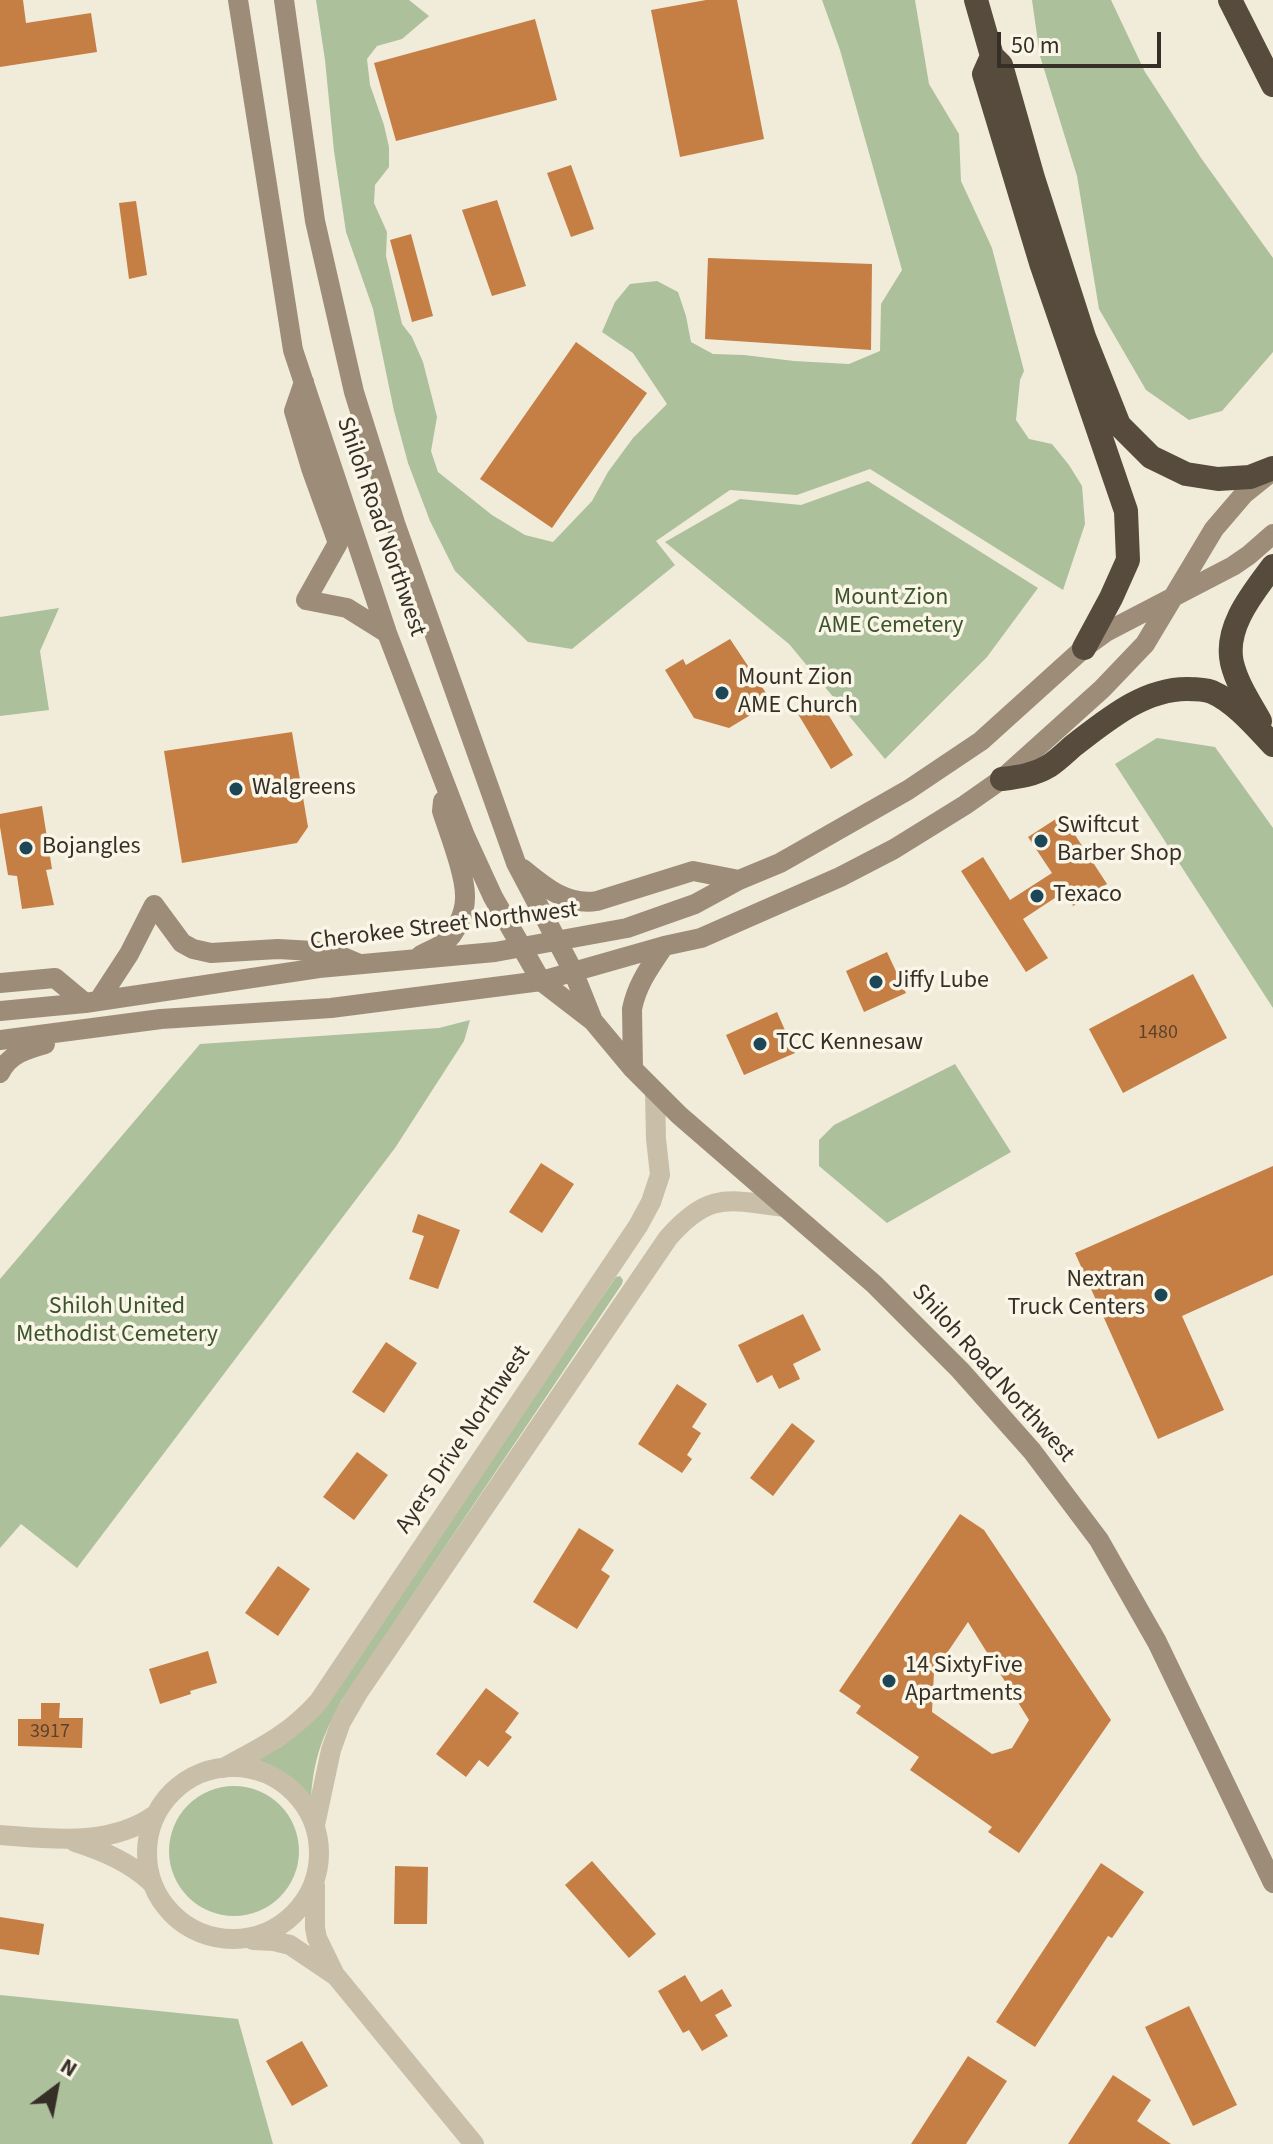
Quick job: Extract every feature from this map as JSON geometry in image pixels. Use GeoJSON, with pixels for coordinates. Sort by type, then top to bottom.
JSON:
{"type":"FeatureCollection","features":[{"type":"Feature","properties":{"kind":"highway"},"geometry":{"type":"LineString","coordinates":[[976,0],[992,56],[1001,65],[1084,337],[1119,425],[1151,457],[1186,474],[1218,479],[1250,477],[1273,469]]}},
{"type":"Feature","properties":{"kind":"highway"},"geometry":{"type":"LineString","coordinates":[[1230,0],[1273,85]]}},
{"type":"Feature","properties":{"kind":"highway"},"geometry":{"type":"LineString","coordinates":[[992,56],[984,74],[988,88],[1041,263],[1126,511],[1128,560],[1084,648]]}},
{"type":"Feature","properties":{"kind":"highway"},"geometry":{"type":"LineString","coordinates":[[1272,744],[1240,686],[1232,661],[1233,635],[1238,620],[1253,592],[1273,566]]}},
{"type":"Feature","properties":{"kind":"highway"},"geometry":{"type":"LineString","coordinates":[[1002,779],[1029,776],[1051,765],[1115,715],[1158,692],[1172,689],[1212,692],[1234,707],[1272,744]]}},
{"type":"Feature","properties":{"kind":"main road","name":"Shiloh Road Northwest"},"geometry":{"type":"LineString","coordinates":[[238,0],[293,350],[387,633],[465,836],[493,897],[541,981],[593,1021],[655,1092],[710,1143],[864,1276],[960,1370],[1032,1451],[1099,1540],[1157,1642],[1273,1883]]}},
{"type":"Feature","properties":{"kind":"main road","name":"Shiloh Road Northwest"},"geometry":{"type":"LineString","coordinates":[[284,0],[315,221],[354,392],[395,523],[516,863],[573,971],[593,1021]]}},
{"type":"Feature","properties":{"kind":"main road"},"geometry":{"type":"LineString","coordinates":[[304,382],[294,411],[338,543],[306,600],[347,608],[387,633]]}},
{"type":"Feature","properties":{"kind":"main road"},"geometry":{"type":"LineString","coordinates":[[0,1040],[161,1019],[331,1008],[541,981],[701,938],[840,877],[894,849],[1002,779],[1102,689],[1145,644],[1214,529],[1244,494],[1273,469]]}},
{"type":"Feature","properties":{"kind":"main road","name":"Cherokee Street Northwest"},"geometry":{"type":"LineString","coordinates":[[0,1011],[319,968],[495,952],[627,928],[695,904],[739,880],[780,863],[934,773],[981,741],[1106,632],[1233,566],[1273,534]]}},
{"type":"Feature","properties":{"kind":"main road"},"geometry":{"type":"LineString","coordinates":[[414,959],[445,942],[453,933],[465,898],[442,811],[444,782]]}},
{"type":"Feature","properties":{"kind":"main road"},"geometry":{"type":"LineString","coordinates":[[516,863],[549,890],[585,903],[693,871],[739,880]]}},
{"type":"Feature","properties":{"kind":"main road"},"geometry":{"type":"LineString","coordinates":[[0,983],[55,978],[92,1001],[129,954],[154,905],[182,943],[193,949],[211,953],[278,949],[331,952],[362,965]]}},
{"type":"Feature","properties":{"kind":"main road"},"geometry":{"type":"LineString","coordinates":[[633,1069],[634,999],[642,978],[664,946]]}},
{"type":"Feature","properties":{"kind":"main road"},"geometry":{"type":"LineString","coordinates":[[0,1073],[4,1065],[22,1050],[115,1025]]}},
{"type":"Feature","properties":{"kind":"street","name":"Ayers Drive Northwest"},"geometry":{"type":"LineString","coordinates":[[223,1768],[301,1722],[319,1701],[638,1226],[651,1202],[660,1175],[655,1092]]}},
{"type":"Feature","properties":{"kind":"street"},"geometry":{"type":"LineString","coordinates":[[315,1825],[331,1750],[341,1722],[359,1691],[668,1238],[694,1212],[710,1204],[725,1201],[785,1207]]}},
{"type":"Feature","properties":{"kind":"street"},"geometry":{"type":"LineString","coordinates":[[237,1940],[258,1936],[278,1927],[307,1899],[319,1863],[319,1844],[315,1825],[295,1793],[280,1781],[258,1771],[234,1767],[210,1770],[187,1780],[168,1795],[155,1815],[148,1839],[147,1861],[151,1882],[161,1902],[176,1918],[194,1930],[215,1938],[237,1940],[274,1941],[290,1945],[336,1976]]}},
{"type":"Feature","properties":{"kind":"street"},"geometry":{"type":"LineString","coordinates":[[0,1835],[67,1840],[110,1836],[141,1825],[155,1815]]}},
{"type":"Feature","properties":{"kind":"street"},"geometry":{"type":"LineString","coordinates":[[67,1840],[121,1860],[136,1868],[151,1882]]}},
{"type":"Feature","properties":{"kind":"street"},"geometry":{"type":"LineString","coordinates":[[315,1881],[317,1938],[336,1976],[474,2144]]}},
{"type":"Feature","properties":{"kind":"green space"},"geometry":{"type":"Polygon","coordinates":[[[316,0],[409,0],[429,16],[402,39],[377,46],[367,59],[370,85],[389,147],[389,167],[375,185],[374,203],[387,232],[386,256],[402,324],[412,337],[423,362],[437,417],[431,451],[438,472],[492,515],[525,535],[553,542],[592,501],[608,472],[633,438],[667,404],[633,353],[602,332],[615,302],[630,284],[657,281],[678,292],[691,342],[713,354],[849,364],[880,351],[881,304],[902,270],[840,50],[822,0],[915,0],[929,84],[959,134],[961,181],[992,248],[1024,371],[1020,380],[1016,420],[1029,439],[1052,444],[1082,486],[1085,524],[1063,590],[870,469],[797,495],[730,490],[656,541],[675,565],[572,649],[528,642],[455,571],[430,521],[408,463],[373,309],[346,232],[316,0]]]}},
{"type":"Feature","properties":{"kind":"green space"},"geometry":{"type":"Polygon","coordinates":[[[1032,0],[1111,0],[1145,72],[1201,158],[1273,258],[1273,352],[1222,411],[1189,420],[1146,390],[1099,309],[1077,176],[1040,56],[1032,0]]]}},
{"type":"Feature","properties":{"kind":"green space","name":"Mount Zion AME Cemetery"},"geometry":{"type":"Polygon","coordinates":[[[868,481],[1038,588],[987,657],[885,759],[789,644],[665,542],[740,499],[801,505],[868,481]]]}},
{"type":"Feature","properties":{"kind":"green space"},"geometry":{"type":"Polygon","coordinates":[[[59,608],[40,651],[49,710],[0,716],[0,617],[59,608]]]}},
{"type":"Feature","properties":{"kind":"green space"},"geometry":{"type":"Polygon","coordinates":[[[1157,738],[1215,747],[1273,828],[1273,1008],[1115,764],[1157,738]]]}},
{"type":"Feature","properties":{"kind":"green space","name":"Shiloh United Methodist Cemetery"},"geometry":{"type":"Polygon","coordinates":[[[470,1020],[464,1041],[395,1148],[77,1568],[21,1524],[0,1548],[0,1279],[200,1044],[439,1028],[470,1020]]]}},
{"type":"Feature","properties":{"kind":"green space"},"geometry":{"type":"Polygon","coordinates":[[[955,1064],[1011,1152],[887,1223],[819,1166],[819,1140],[834,1125],[955,1064]]]}},
{"type":"Feature","properties":{"kind":"green space"},"geometry":{"type":"Polygon","coordinates":[[[620,1276],[622,1284],[342,1700],[320,1747],[311,1797],[286,1774],[255,1759],[281,1747],[307,1726],[616,1277],[620,1276]]]}},
{"type":"Feature","properties":{"kind":"green space"},"geometry":{"type":"Polygon","coordinates":[[[234,1786],[259,1791],[280,1805],[294,1826],[299,1851],[294,1876],[280,1897],[259,1911],[234,1916],[209,1911],[188,1897],[174,1876],[169,1851],[174,1826],[188,1805],[209,1791],[234,1786]]]}},
{"type":"Feature","properties":{"kind":"green space"},"geometry":{"type":"Polygon","coordinates":[[[0,1995],[238,2019],[273,2144],[0,2144],[0,1995]]]}},
{"type":"Feature","properties":{"kind":"building"},"geometry":{"type":"Polygon","coordinates":[[[0,0],[23,0],[26,23],[91,13],[97,52],[0,67],[0,0]]]}},
{"type":"Feature","properties":{"kind":"building"},"geometry":{"type":"Polygon","coordinates":[[[706,0],[737,0],[764,139],[680,157],[651,10],[706,0]]]}},
{"type":"Feature","properties":{"kind":"building"},"geometry":{"type":"Polygon","coordinates":[[[535,19],[557,100],[396,141],[374,63],[535,19]]]}},
{"type":"Feature","properties":{"kind":"building"},"geometry":{"type":"Polygon","coordinates":[[[571,165],[594,229],[571,237],[547,173],[571,165]]]}},
{"type":"Feature","properties":{"kind":"building"},"geometry":{"type":"Polygon","coordinates":[[[497,200],[526,286],[492,296],[462,210],[497,200]]]}},
{"type":"Feature","properties":{"kind":"building"},"geometry":{"type":"Polygon","coordinates":[[[136,201],[147,275],[129,279],[119,203],[136,201]]]}},
{"type":"Feature","properties":{"kind":"building"},"geometry":{"type":"Polygon","coordinates":[[[411,234],[433,316],[412,322],[390,240],[411,234]]]}},
{"type":"Feature","properties":{"kind":"building"},"geometry":{"type":"Polygon","coordinates":[[[708,258],[872,264],[871,350],[705,339],[708,258]]]}},
{"type":"Feature","properties":{"kind":"building"},"geometry":{"type":"Polygon","coordinates":[[[576,342],[647,393],[552,528],[480,479],[576,342]]]}},
{"type":"Feature","properties":{"kind":"building","name":"Mount Zion AME Church"},"geometry":{"type":"Polygon","coordinates":[[[730,639],[772,702],[729,728],[694,718],[665,670],[683,659],[686,665],[730,639]]]}},
{"type":"Feature","properties":{"kind":"building"},"geometry":{"type":"Polygon","coordinates":[[[820,701],[853,755],[831,769],[798,714],[820,701]]]}},
{"type":"Feature","properties":{"kind":"building","name":"Walgreens"},"geometry":{"type":"Polygon","coordinates":[[[292,732],[308,827],[297,843],[182,863],[164,751],[292,732]]]}},
{"type":"Feature","properties":{"kind":"building","name":"Bojangles"},"geometry":{"type":"Polygon","coordinates":[[[42,806],[52,869],[46,870],[54,905],[22,909],[17,876],[8,875],[0,814],[42,806]]]}},
{"type":"Feature","properties":{"kind":"building","name":"Texaco"},"geometry":{"type":"Polygon","coordinates":[[[1062,815],[1107,884],[1073,906],[1064,892],[1023,919],[1048,958],[1026,972],[961,871],[983,857],[1010,900],[1052,873],[1028,837],[1062,815]]]}},
{"type":"Feature","properties":{"kind":"building","name":"Jiffy Lube"},"geometry":{"type":"Polygon","coordinates":[[[887,952],[906,993],[864,1012],[846,971],[887,952]]]}},
{"type":"Feature","properties":{"kind":"building"},"geometry":{"type":"Polygon","coordinates":[[[1193,974],[1227,1038],[1123,1093],[1089,1029],[1193,974]]]}},
{"type":"Feature","properties":{"kind":"building","name":"TCC Kennesaw"},"geometry":{"type":"Polygon","coordinates":[[[777,1012],[795,1053],[744,1075],[726,1035],[777,1012]]]}},
{"type":"Feature","properties":{"kind":"building"},"geometry":{"type":"Polygon","coordinates":[[[541,1163],[574,1184],[542,1233],[509,1212],[541,1163]]]}},
{"type":"Feature","properties":{"kind":"building","name":"Nextran Truck Centers"},"geometry":{"type":"Polygon","coordinates":[[[1273,1166],[1273,1275],[1182,1316],[1224,1410],[1158,1439],[1075,1253],[1273,1166]]]}},
{"type":"Feature","properties":{"kind":"building"},"geometry":{"type":"Polygon","coordinates":[[[418,1214],[460,1230],[438,1289],[409,1279],[424,1236],[412,1232],[418,1214]]]}},
{"type":"Feature","properties":{"kind":"building"},"geometry":{"type":"Polygon","coordinates":[[[803,1314],[821,1350],[793,1364],[800,1379],[779,1389],[772,1375],[757,1383],[738,1345],[803,1314]]]}},
{"type":"Feature","properties":{"kind":"building"},"geometry":{"type":"Polygon","coordinates":[[[386,1342],[417,1363],[384,1413],[352,1392],[386,1342]]]}},
{"type":"Feature","properties":{"kind":"building"},"geometry":{"type":"Polygon","coordinates":[[[677,1384],[707,1404],[692,1427],[701,1433],[687,1455],[692,1459],[682,1473],[638,1444],[677,1384]]]}},
{"type":"Feature","properties":{"kind":"building"},"geometry":{"type":"Polygon","coordinates":[[[792,1423],[815,1441],[773,1496],[750,1478],[792,1423]]]}},
{"type":"Feature","properties":{"kind":"building"},"geometry":{"type":"Polygon","coordinates":[[[357,1452],[388,1475],[354,1520],[323,1497],[357,1452]]]}},
{"type":"Feature","properties":{"kind":"building","name":"14 SixtyFive Apartments"},"geometry":{"type":"Polygon","coordinates":[[[960,1514],[984,1530],[1111,1720],[1019,1853],[988,1832],[992,1827],[910,1770],[919,1757],[856,1713],[861,1706],[839,1691],[960,1514]],[[968,1622],[934,1672],[932,1712],[992,1754],[1012,1748],[1029,1720],[968,1622]]]}},
{"type":"Feature","properties":{"kind":"building"},"geometry":{"type":"Polygon","coordinates":[[[579,1528],[614,1550],[601,1570],[610,1576],[577,1629],[533,1602],[579,1528]]]}},
{"type":"Feature","properties":{"kind":"building"},"geometry":{"type":"Polygon","coordinates":[[[278,1566],[310,1589],[278,1636],[245,1613],[278,1566]]]}},
{"type":"Feature","properties":{"kind":"building"},"geometry":{"type":"Polygon","coordinates":[[[208,1651],[217,1683],[160,1704],[149,1669],[208,1651]]]}},
{"type":"Feature","properties":{"kind":"building"},"geometry":{"type":"Polygon","coordinates":[[[486,1688],[519,1713],[505,1732],[512,1737],[488,1767],[479,1760],[466,1777],[436,1754],[486,1688]]]}},
{"type":"Feature","properties":{"kind":"building"},"geometry":{"type":"Polygon","coordinates":[[[41,1703],[60,1703],[59,1718],[83,1718],[82,1748],[18,1746],[18,1719],[41,1719],[41,1703]]]}},
{"type":"Feature","properties":{"kind":"building"},"geometry":{"type":"Polygon","coordinates":[[[592,1861],[656,1934],[629,1958],[565,1885],[592,1861]]]}},
{"type":"Feature","properties":{"kind":"building"},"geometry":{"type":"Polygon","coordinates":[[[1101,1863],[1144,1892],[1112,1938],[1108,1936],[1035,2047],[996,2022],[1101,1863]]]}},
{"type":"Feature","properties":{"kind":"building"},"geometry":{"type":"Polygon","coordinates":[[[395,1866],[428,1867],[427,1924],[394,1924],[395,1866]]]}},
{"type":"Feature","properties":{"kind":"building"},"geometry":{"type":"Polygon","coordinates":[[[0,1917],[44,1924],[39,1955],[0,1949],[0,1917]]]}},
{"type":"Feature","properties":{"kind":"building"},"geometry":{"type":"Polygon","coordinates":[[[685,1975],[701,2002],[722,1989],[732,2006],[715,2015],[728,2036],[702,2051],[689,2030],[683,2033],[658,1991],[685,1975]]]}},
{"type":"Feature","properties":{"kind":"building"},"geometry":{"type":"Polygon","coordinates":[[[1189,2006],[1237,2105],[1193,2126],[1145,2027],[1189,2006]]]}},
{"type":"Feature","properties":{"kind":"building"},"geometry":{"type":"Polygon","coordinates":[[[302,2041],[328,2086],[292,2106],[266,2061],[302,2041]]]}},
{"type":"Feature","properties":{"kind":"building"},"geometry":{"type":"Polygon","coordinates":[[[968,2056],[1007,2081],[966,2144],[911,2144],[968,2056]]]}},
{"type":"Feature","properties":{"kind":"building"},"geometry":{"type":"Polygon","coordinates":[[[1113,2075],[1151,2100],[1137,2121],[1171,2144],[1068,2144],[1113,2075]]]}},
{"type":"Feature","properties":{"kind":"place","name":"Mount Zion AME Church"},"geometry":{"type":"Point","coordinates":[722,693]}},
{"type":"Feature","properties":{"kind":"place","name":"Walgreens"},"geometry":{"type":"Point","coordinates":[236,789]}},
{"type":"Feature","properties":{"kind":"place","name":"Swiftcut Barber Shop"},"geometry":{"type":"Point","coordinates":[1041,841]}},
{"type":"Feature","properties":{"kind":"place","name":"Bojangles"},"geometry":{"type":"Point","coordinates":[26,848]}},
{"type":"Feature","properties":{"kind":"place","name":"Texaco"},"geometry":{"type":"Point","coordinates":[1037,896]}},
{"type":"Feature","properties":{"kind":"place","name":"Jiffy Lube"},"geometry":{"type":"Point","coordinates":[876,982]}},
{"type":"Feature","properties":{"kind":"place","name":"TCC Kennesaw"},"geometry":{"type":"Point","coordinates":[760,1044]}},
{"type":"Feature","properties":{"kind":"place","name":"Nextran Truck Centers"},"geometry":{"type":"Point","coordinates":[1161,1295]}},
{"type":"Feature","properties":{"kind":"place","name":"14 SixtyFive Apartments"},"geometry":{"type":"Point","coordinates":[889,1681]}}]}
